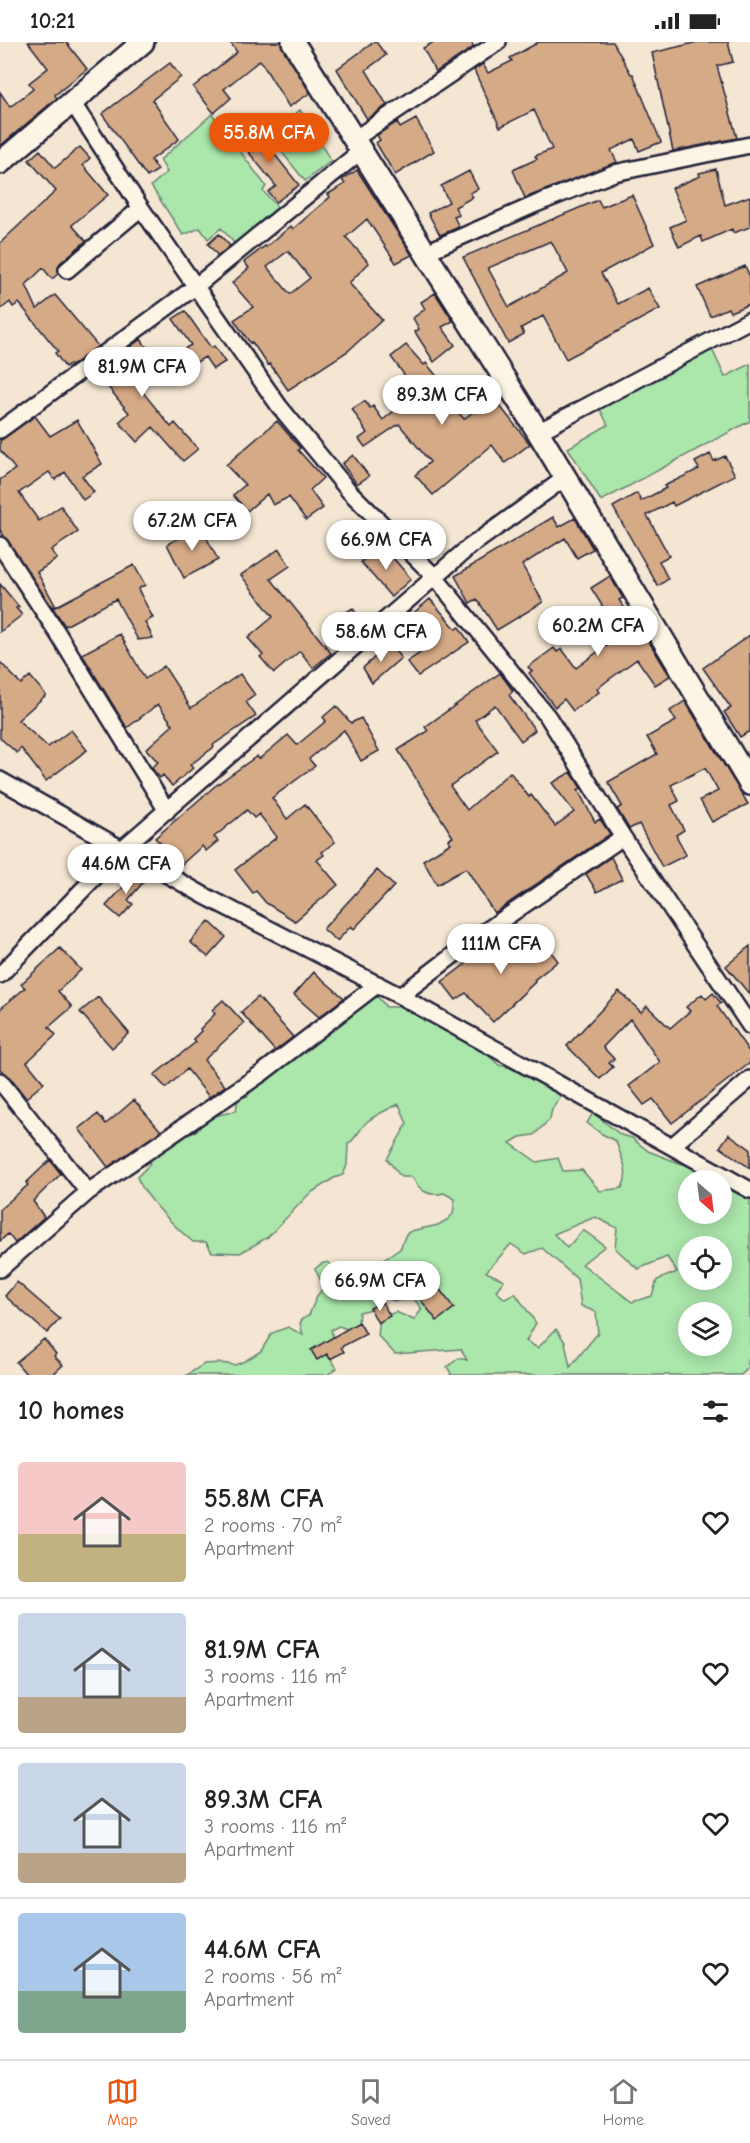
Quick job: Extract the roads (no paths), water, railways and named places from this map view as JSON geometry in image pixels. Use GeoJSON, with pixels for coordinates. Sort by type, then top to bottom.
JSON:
{"type":"FeatureCollection","features":[{"type":"Feature","properties":{"kind":"street"},"geometry":{"type":"LineString","coordinates":[[0,163],[143,42]]}},
{"type":"Feature","properties":{"kind":"street"},"geometry":{"type":"LineString","coordinates":[[293,42],[424,254],[538,432],[746,770]]}},
{"type":"Feature","properties":{"kind":"street"},"geometry":{"type":"LineString","coordinates":[[0,430],[195,287],[357,145],[498,42]]}},
{"type":"Feature","properties":{"kind":"street"},"geometry":{"type":"LineString","coordinates":[[72,102],[195,287],[286,414],[349,491],[434,576],[548,717],[623,837],[750,1026]]}},
{"type":"Feature","properties":{"kind":"street"},"geometry":{"type":"LineString","coordinates":[[424,254],[536,204],[614,173],[750,145]]}},
{"type":"Feature","properties":{"kind":"street"},"geometry":{"type":"LineString","coordinates":[[67,270],[141,208]]}},
{"type":"Feature","properties":{"kind":"street"},"geometry":{"type":"LineString","coordinates":[[538,432],[750,320]]}},
{"type":"Feature","properties":{"kind":"street"},"geometry":{"type":"LineString","coordinates":[[0,975],[123,848],[167,812],[434,576],[468,548],[565,478]]}},
{"type":"Feature","properties":{"kind":"street"},"geometry":{"type":"LineString","coordinates":[[0,545],[55,629],[167,812]]}},
{"type":"Feature","properties":{"kind":"street"},"geometry":{"type":"LineString","coordinates":[[0,780],[205,896],[378,984],[750,1190]]}},
{"type":"Feature","properties":{"kind":"street"},"geometry":{"type":"LineString","coordinates":[[400,996],[477,937],[623,837]]}},
{"type":"Feature","properties":{"kind":"street"},"geometry":{"type":"LineString","coordinates":[[0,1268],[88,1192],[262,1073],[378,984]]}},
{"type":"Feature","properties":{"kind":"street"},"geometry":{"type":"LineString","coordinates":[[672,1146],[750,1079]]}},
{"type":"Feature","properties":{"kind":"street"},"geometry":{"type":"LineString","coordinates":[[0,1081],[88,1192]]}}]}
